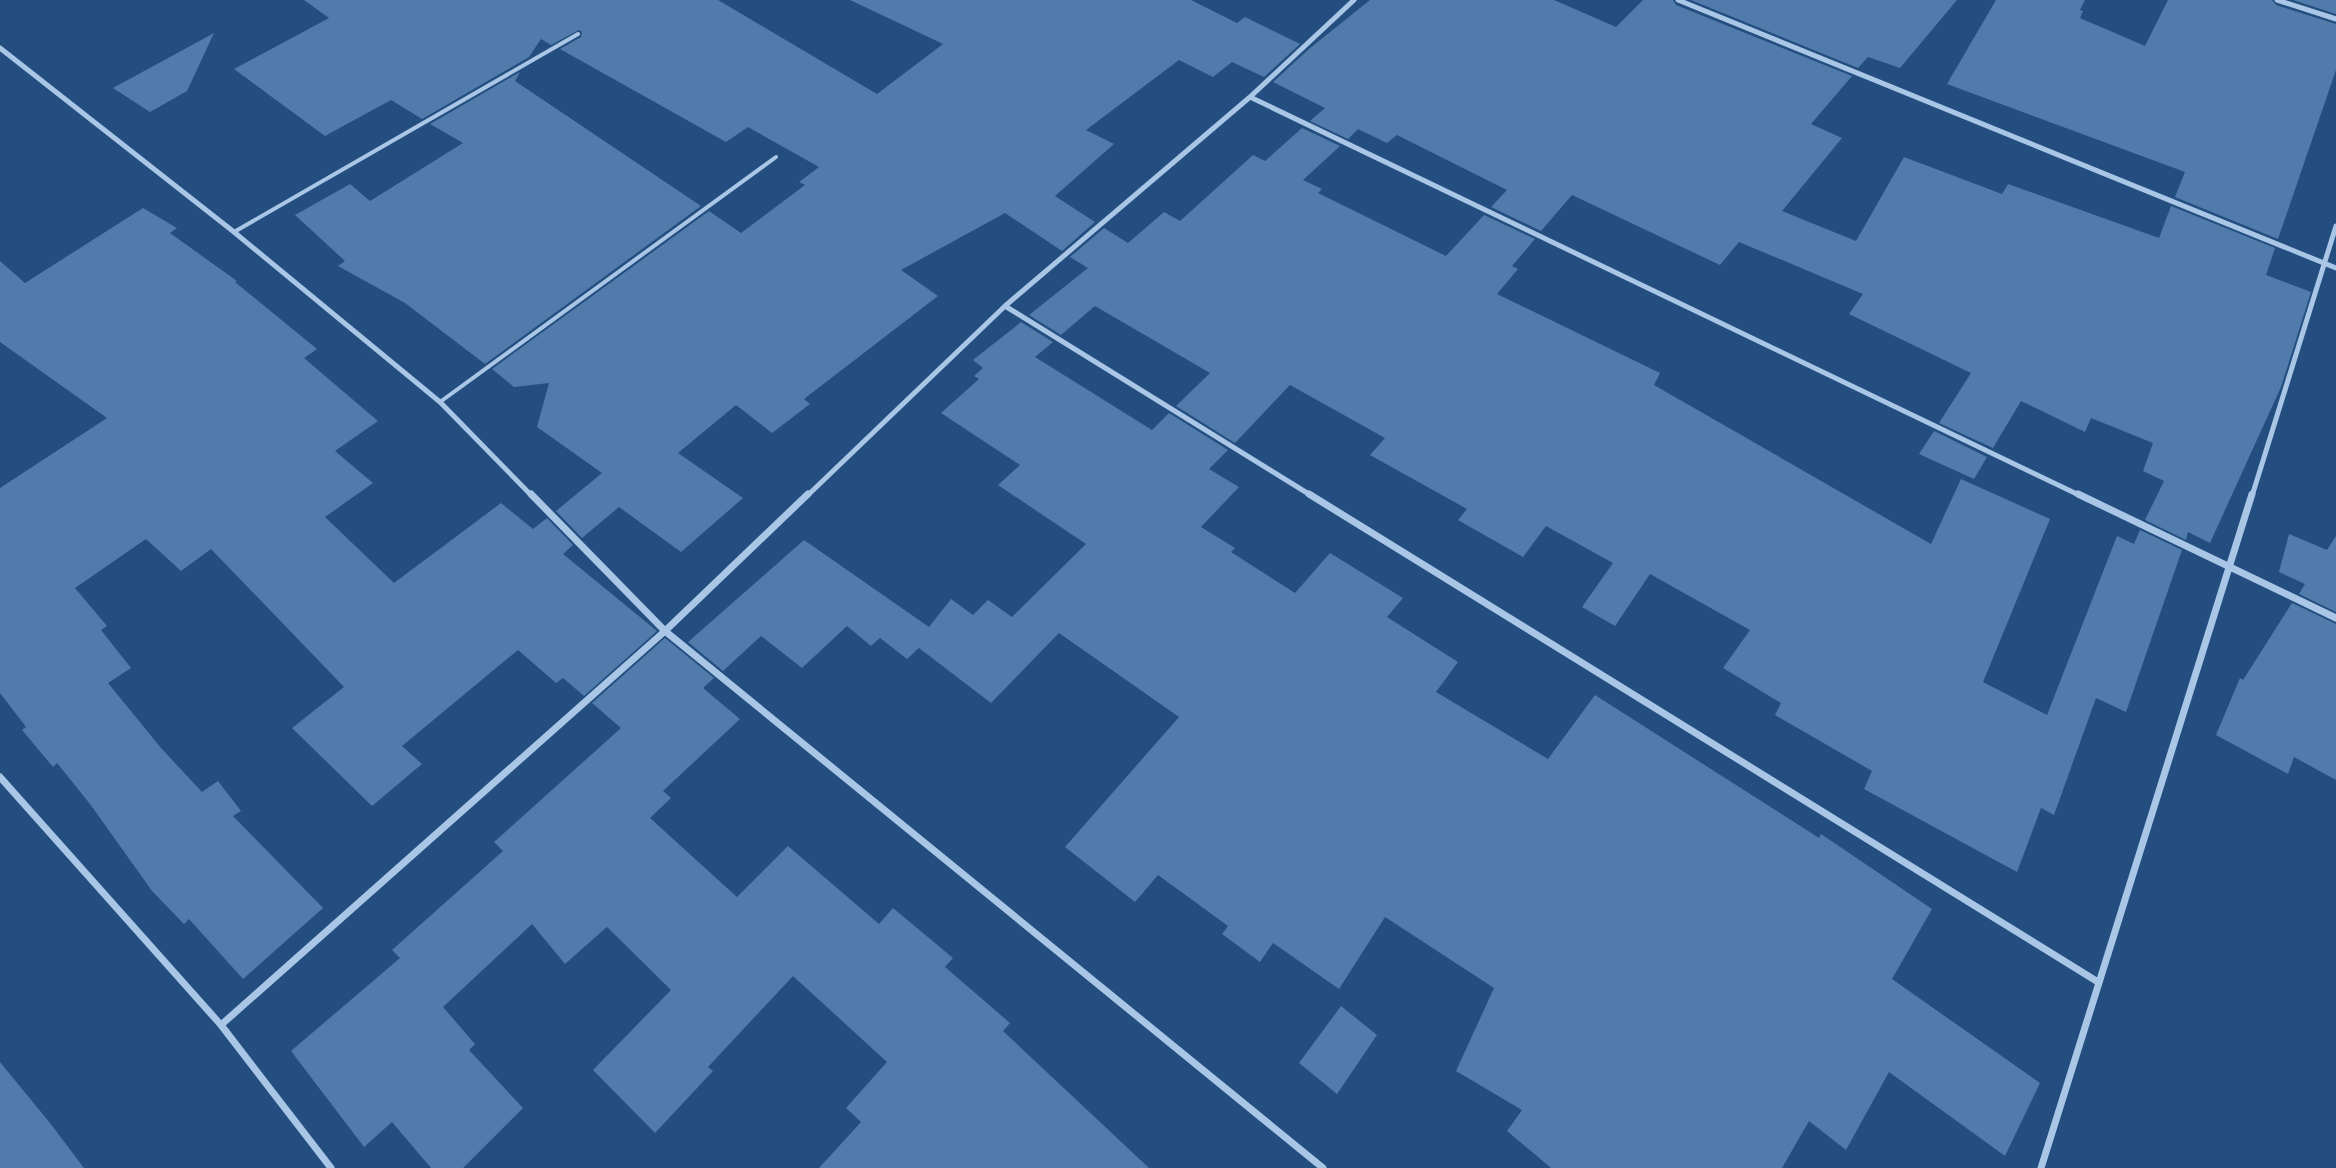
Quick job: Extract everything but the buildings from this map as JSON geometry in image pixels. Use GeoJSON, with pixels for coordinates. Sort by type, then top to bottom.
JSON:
{"type":"FeatureCollection","features":[{"type":"Feature","properties":{"kind":"street"},"geometry":{"type":"LineString","coordinates":[[221,1025],[664,631],[1005,306],[1250,96],[1354,0]]}},
{"type":"Feature","properties":{"kind":"street"},"geometry":{"type":"LineString","coordinates":[[1678,0],[2336,268]]}},
{"type":"Feature","properties":{"kind":"street"},"geometry":{"type":"LineString","coordinates":[[2277,0],[2336,19]]}},
{"type":"Feature","properties":{"kind":"street"},"geometry":{"type":"LineString","coordinates":[[0,48],[234,232],[440,402],[664,631],[1323,1168]]}},
{"type":"Feature","properties":{"kind":"street"},"geometry":{"type":"LineString","coordinates":[[1250,96],[2336,618]]}},
{"type":"Feature","properties":{"kind":"street"},"geometry":{"type":"LineString","coordinates":[[2042,1168],[2098,982],[2336,226]]}},
{"type":"Feature","properties":{"kind":"street"},"geometry":{"type":"LineString","coordinates":[[1005,306],[2098,982]]}},
{"type":"Feature","properties":{"kind":"street"},"geometry":{"type":"LineString","coordinates":[[0,777],[221,1025],[331,1168]]}},
{"type":"Feature","properties":{"kind":"lane"},"geometry":{"type":"LineString","coordinates":[[234,232],[578,34]]}},
{"type":"Feature","properties":{"kind":"lane"},"geometry":{"type":"LineString","coordinates":[[440,402],[776,158]]}}]}
